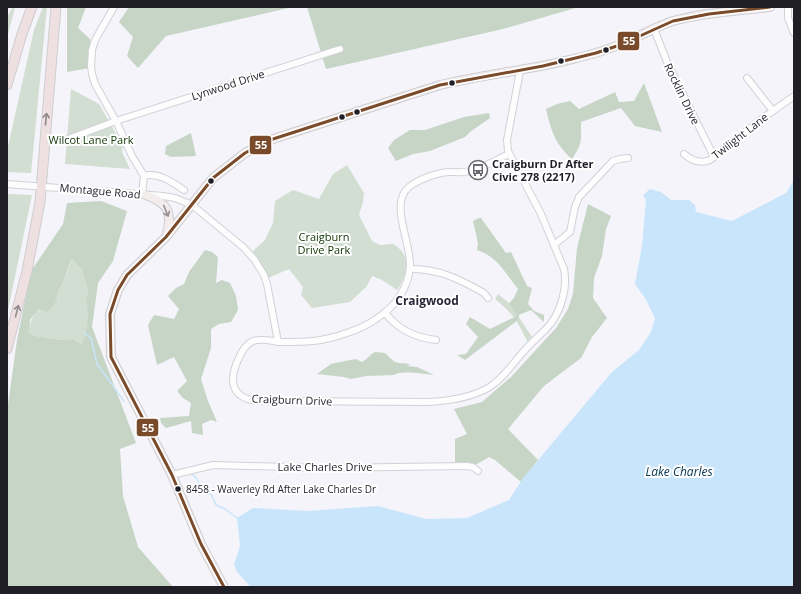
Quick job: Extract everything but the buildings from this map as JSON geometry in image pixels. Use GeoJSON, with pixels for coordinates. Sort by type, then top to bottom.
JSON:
{"type":"FeatureCollection","features":[{"type":"Feature","properties":{"kind":"highway"},"geometry":{"type":"LineString","coordinates":[[7,85],[22,34],[32,7]]}},
{"type":"Feature","properties":{"kind":"highway"},"geometry":{"type":"LineString","coordinates":[[7,349],[27,271],[40,202],[56,7]]}},
{"type":"Feature","properties":{"kind":"main road"},"geometry":{"type":"LineString","coordinates":[[224,587],[201,544],[172,475],[111,357],[110,314],[118,290],[127,275],[166,237],[213,178],[245,153],[270,140],[440,85],[465,79],[520,71],[599,52],[654,29],[686,18],[707,14],[770,7]]}},
{"type":"Feature","properties":{"kind":"main road"},"geometry":{"type":"LineString","coordinates":[[144,194],[159,201],[166,207],[170,222],[166,237]]}},
{"type":"Feature","properties":{"kind":"street"},"geometry":{"type":"LineString","coordinates":[[114,7],[95,40],[92,50],[92,74],[95,84],[144,176],[144,194]]}},
{"type":"Feature","properties":{"kind":"street"},"geometry":{"type":"LineString","coordinates":[[788,7],[788,18],[794,33]]}},
{"type":"Feature","properties":{"kind":"street","name":"Rocklin Drive"},"geometry":{"type":"LineString","coordinates":[[654,29],[667,62],[714,157]]}},
{"type":"Feature","properties":{"kind":"street","name":"Lynwood Drive"},"geometry":{"type":"LineString","coordinates":[[68,139],[116,121],[340,49]]}},
{"type":"Feature","properties":{"kind":"street","name":"Craigburn Drive"},"geometry":{"type":"LineString","coordinates":[[509,154],[474,170],[460,173],[451,172],[437,174],[415,183],[404,192],[401,198],[400,207],[408,246],[410,269],[405,287],[396,301],[385,313],[374,321],[354,330],[334,336],[314,341],[278,342],[267,339],[253,341],[243,350],[233,377],[234,387],[239,394],[248,399],[258,401],[428,402],[454,399],[488,388],[501,377],[531,342],[546,329],[556,315],[562,300],[566,275],[538,208],[509,154],[507,147],[520,71]]}},
{"type":"Feature","properties":{"kind":"street"},"geometry":{"type":"LineString","coordinates":[[747,78],[773,111]]}},
{"type":"Feature","properties":{"kind":"street","name":"Twilight Lane"},"geometry":{"type":"LineString","coordinates":[[684,154],[690,159],[698,162],[708,161],[794,96]]}},
{"type":"Feature","properties":{"kind":"street"},"geometry":{"type":"LineString","coordinates":[[554,245],[570,232],[575,207],[581,194],[613,161],[620,158],[628,158]]}},
{"type":"Feature","properties":{"kind":"street"},"geometry":{"type":"LineString","coordinates":[[144,176],[158,176],[184,190]]}},
{"type":"Feature","properties":{"kind":"street","name":"Montague Road"},"geometry":{"type":"LineString","coordinates":[[7,184],[168,196],[192,205],[247,251],[258,264],[267,284],[278,342]]}},
{"type":"Feature","properties":{"kind":"street"},"geometry":{"type":"LineString","coordinates":[[410,269],[431,271],[451,276],[484,293],[488,298]]}},
{"type":"Feature","properties":{"kind":"street"},"geometry":{"type":"LineString","coordinates":[[385,313],[395,324],[405,331],[419,337],[436,340]]}},
{"type":"Feature","properties":{"kind":"street","name":"Lake Charles Drive"},"geometry":{"type":"LineString","coordinates":[[172,475],[216,465],[324,468],[467,466],[473,467],[478,471]]}},
{"type":"Feature","properties":{"kind":"green space"},"geometry":{"type":"Polygon","coordinates":[[[13,7],[15,7],[7,38],[7,17],[13,7]]]}},
{"type":"Feature","properties":{"kind":"green space"},"geometry":{"type":"Polygon","coordinates":[[[43,7],[47,7],[31,173],[7,172],[7,151],[34,30],[43,7]]]}},
{"type":"Feature","properties":{"kind":"green space"},"geometry":{"type":"Polygon","coordinates":[[[67,7],[86,7],[78,28],[90,39],[90,68],[67,72],[67,7]]]}},
{"type":"Feature","properties":{"kind":"green space"},"geometry":{"type":"Polygon","coordinates":[[[129,7],[293,7],[166,36],[138,68],[127,56],[133,37],[119,22],[129,7]]]}},
{"type":"Feature","properties":{"kind":"green space"},"geometry":{"type":"Polygon","coordinates":[[[307,7],[579,7],[503,29],[326,69],[307,7]]]}},
{"type":"Feature","properties":{"kind":"green space"},"geometry":{"type":"Polygon","coordinates":[[[644,83],[662,132],[635,126],[621,108],[581,122],[581,141],[572,159],[561,148],[554,136],[546,109],[557,104],[570,101],[579,109],[615,92],[619,102],[634,101],[644,83]]]}},
{"type":"Feature","properties":{"kind":"green space","name":"Wilcot Lane Park"},"geometry":{"type":"Polygon","coordinates":[[[71,89],[99,104],[123,146],[122,152],[130,169],[65,164],[71,89]]]}},
{"type":"Feature","properties":{"kind":"green space"},"geometry":{"type":"Polygon","coordinates":[[[489,113],[490,118],[465,137],[430,151],[413,154],[396,161],[388,148],[394,140],[410,130],[425,130],[464,117],[489,113]]]}},
{"type":"Feature","properties":{"kind":"green space"},"geometry":{"type":"Polygon","coordinates":[[[191,133],[196,156],[171,157],[165,154],[166,146],[191,133]]]}},
{"type":"Feature","properties":{"kind":"green space","name":"Craigburn Drive Park"},"geometry":{"type":"Polygon","coordinates":[[[347,165],[364,193],[359,215],[372,241],[380,245],[393,244],[400,249],[405,257],[405,272],[402,282],[397,290],[382,280],[372,276],[367,286],[350,302],[312,308],[301,295],[303,287],[289,269],[268,278],[253,251],[265,240],[273,223],[275,201],[293,190],[319,199],[333,174],[347,165]]]}},
{"type":"Feature","properties":{"kind":"green space"},"geometry":{"type":"Polygon","coordinates":[[[7,194],[32,195],[7,315],[7,194]]]}},
{"type":"Feature","properties":{"kind":"green space"},"geometry":{"type":"Polygon","coordinates":[[[101,201],[127,211],[113,261],[98,283],[92,327],[136,443],[120,449],[123,496],[138,547],[173,587],[7,587],[7,412],[17,340],[31,271],[63,224],[67,203],[101,201]],[[72,259],[63,283],[58,291],[55,303],[47,312],[39,309],[30,320],[29,333],[36,336],[62,340],[73,339],[81,344],[85,337],[88,316],[86,301],[88,290],[82,270],[72,259]]]}},
{"type":"Feature","properties":{"kind":"green space"},"geometry":{"type":"Polygon","coordinates":[[[588,204],[611,216],[606,229],[602,256],[594,278],[593,298],[607,318],[592,337],[581,358],[544,386],[508,429],[538,460],[521,482],[495,460],[489,457],[477,464],[455,462],[455,439],[467,434],[454,409],[482,402],[511,377],[556,328],[568,309],[573,294],[577,248],[588,204]]]}},
{"type":"Feature","properties":{"kind":"green space"},"geometry":{"type":"Polygon","coordinates":[[[481,218],[506,253],[511,252],[527,286],[532,288],[528,304],[534,311],[544,315],[544,322],[531,310],[519,315],[518,320],[465,360],[457,355],[466,354],[478,337],[466,324],[470,317],[490,329],[517,316],[509,303],[514,298],[518,289],[496,261],[477,250],[478,243],[473,221],[481,218]]]}},
{"type":"Feature","properties":{"kind":"green space"},"geometry":{"type":"Polygon","coordinates":[[[205,250],[212,252],[218,257],[216,283],[222,280],[230,283],[236,296],[238,310],[231,322],[219,324],[211,329],[211,348],[201,379],[217,422],[211,420],[202,424],[203,435],[192,433],[191,421],[166,428],[161,423],[160,418],[189,416],[191,403],[183,398],[177,391],[187,381],[174,357],[157,365],[148,325],[154,315],[174,319],[179,309],[168,296],[176,288],[184,284],[189,272],[205,250]]]}},
{"type":"Feature","properties":{"kind":"green space"},"geometry":{"type":"Polygon","coordinates":[[[72,259],[82,270],[88,290],[86,301],[88,316],[85,337],[81,344],[73,339],[62,340],[36,336],[29,333],[34,315],[42,307],[58,297],[58,291],[65,279],[72,259]]]}},
{"type":"Feature","properties":{"kind":"green space"},"geometry":{"type":"Polygon","coordinates":[[[498,294],[510,304],[532,337],[527,341],[514,318],[495,299],[498,294]]]}},
{"type":"Feature","properties":{"kind":"green space"},"geometry":{"type":"Polygon","coordinates":[[[375,352],[385,353],[395,362],[410,365],[407,366],[417,367],[434,375],[402,373],[394,375],[366,376],[351,379],[317,374],[331,364],[356,359],[362,362],[375,352]]]}},
{"type":"Feature","properties":{"kind":"water","name":"Lake Charles"},"geometry":{"type":"Polygon","coordinates":[[[794,180],[794,587],[251,587],[237,572],[234,565],[240,546],[237,518],[253,508],[307,511],[378,506],[426,519],[467,518],[509,500],[523,478],[612,372],[639,350],[651,332],[655,318],[645,298],[635,284],[642,246],[646,200],[643,195],[650,189],[661,192],[671,200],[689,200],[695,205],[696,212],[732,221],[786,193],[794,180]]]}},
{"type":"Feature","properties":{"kind":"waterway"},"geometry":{"type":"LineString","coordinates":[[84,333],[91,338],[97,364],[124,401]]}},
{"type":"Feature","properties":{"kind":"waterway"},"geometry":{"type":"LineString","coordinates":[[192,474],[197,479],[203,493],[211,494],[216,505],[225,509],[237,518]]}},
{"type":"Feature","properties":{"kind":"transit line","name":"55"},"geometry":{"type":"LineString","coordinates":[[224,587],[201,544],[172,475],[111,357],[110,314],[118,290],[127,275],[166,237],[213,178],[245,153],[270,140],[440,85],[543,66],[596,53],[620,45],[673,21],[709,14],[770,7]]}},
{"type":"Feature","properties":{"kind":"place","name":"Craigburn Dr After Civic 278 (2217)"},"geometry":{"type":"Point","coordinates":[478,170]}},
{"type":"Feature","properties":{"kind":"place","name":"8458 - Waverley Rd After Lake Charles Dr"},"geometry":{"type":"Point","coordinates":[178,489]}},
{"type":"Feature","properties":{"kind":"district","name":"Craigwood"},"geometry":{"type":"Point","coordinates":[427,301]}}]}
